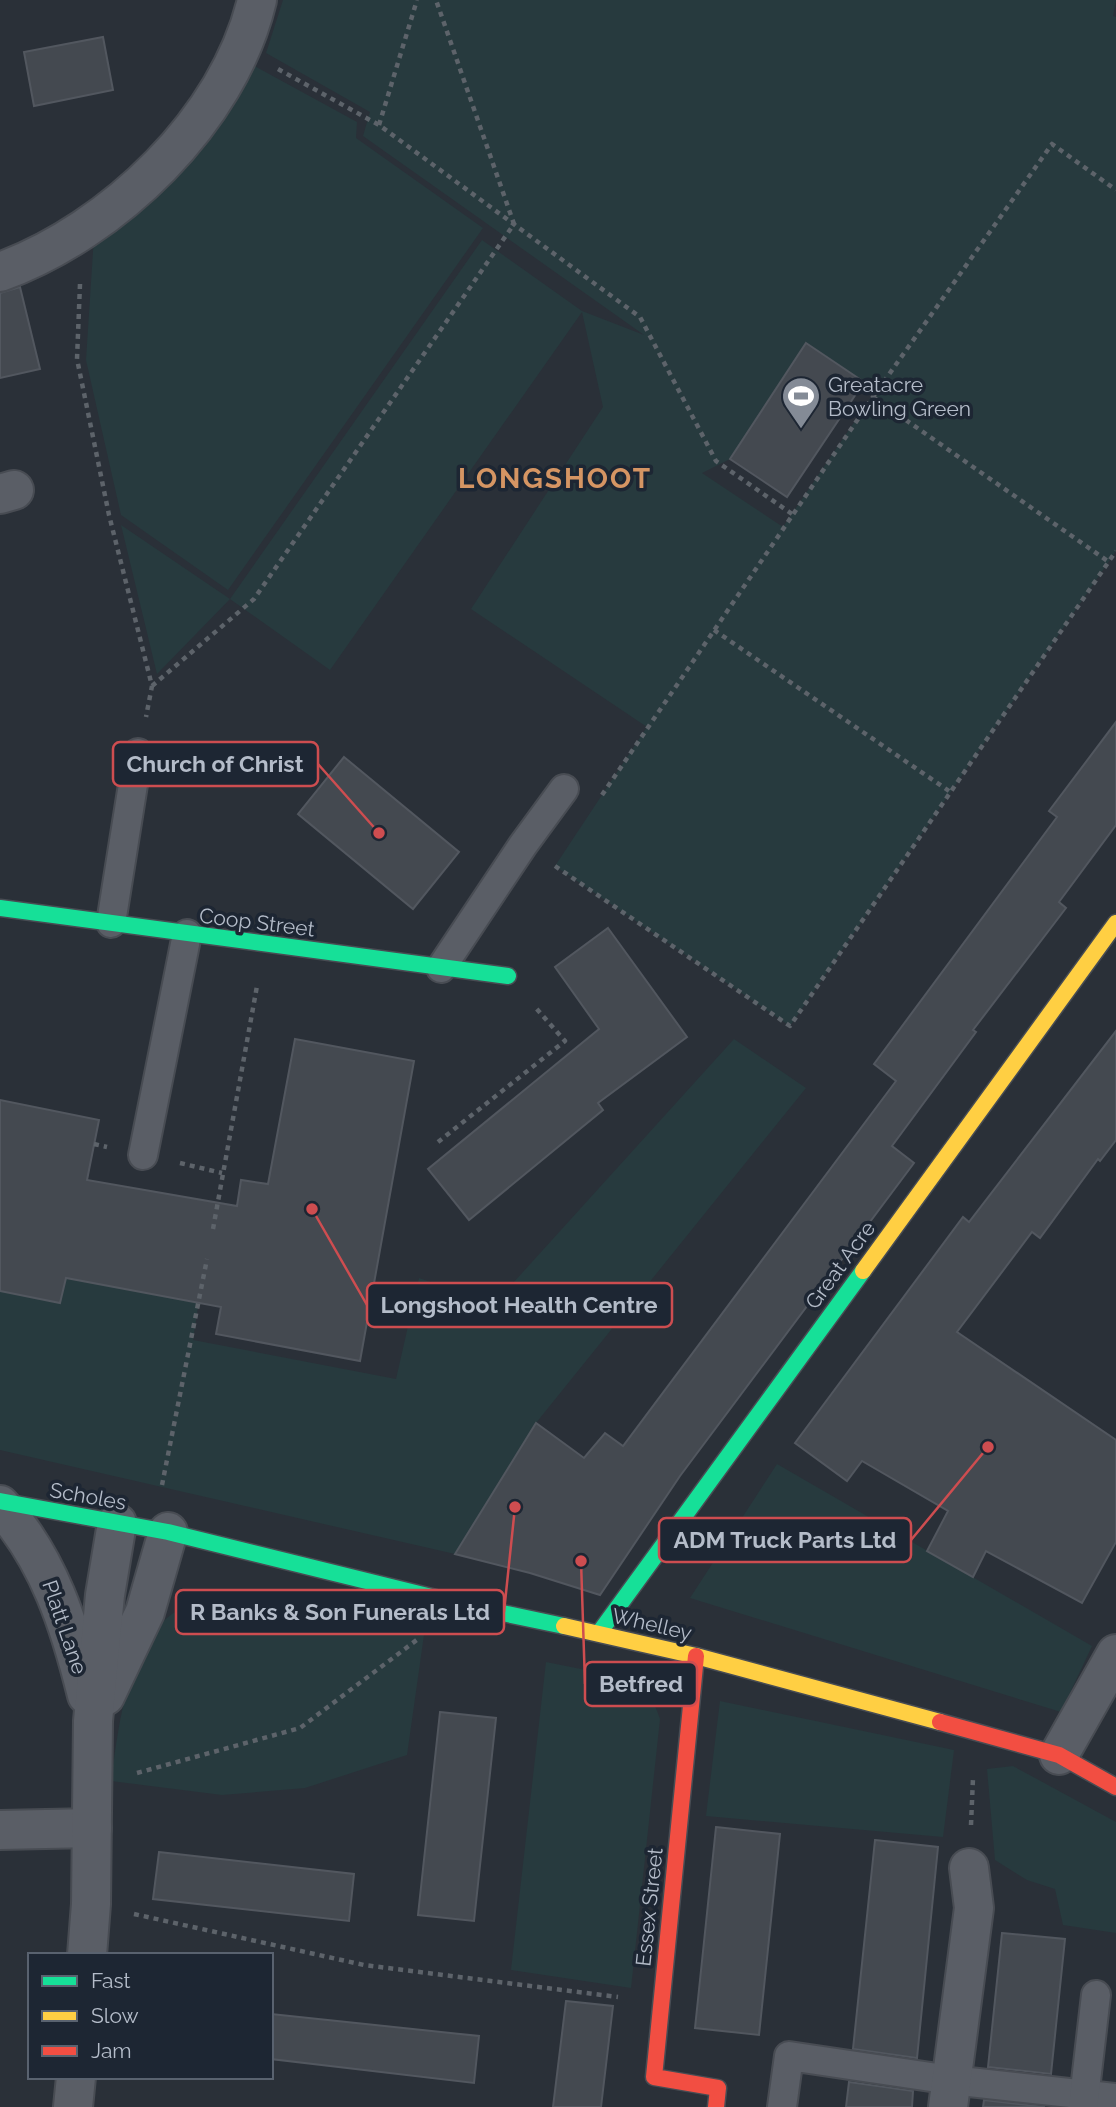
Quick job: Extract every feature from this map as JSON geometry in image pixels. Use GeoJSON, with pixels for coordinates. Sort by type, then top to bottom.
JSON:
{"type":"FeatureCollection","features":[{"type":"Feature","properties":{"kind":"street"},"geometry":{"type":"LineString","coordinates":[[0,272],[59,245],[101,217],[153,173],[187,135],[216,93],[241,49],[251,26],[257,0]]}},
{"type":"Feature","properties":{"kind":"street","name":"Coop Street"},"geometry":{"type":"LineString","coordinates":[[0,908],[508,976]]}},
{"type":"Feature","properties":{"kind":"street","name":"Great Acre"},"geometry":{"type":"LineString","coordinates":[[599,1633],[1116,923]]}},
{"type":"Feature","properties":{"kind":"street","name":"Scholes"},"geometry":{"type":"LineString","coordinates":[[0,1503],[168,1532]]}},
{"type":"Feature","properties":{"kind":"street","name":"Platt Lane"},"geometry":{"type":"LineString","coordinates":[[0,1503],[33,1549],[60,1602],[93,1721]]}},
{"type":"Feature","properties":{"kind":"street","name":"Platt Lane"},"geometry":{"type":"LineString","coordinates":[[86,1953],[91,1904],[93,1721],[105,1595],[117,1523]]}},
{"type":"Feature","properties":{"kind":"street","name":"Whelley"},"geometry":{"type":"LineString","coordinates":[[168,1532],[464,1605],[696,1656],[974,1730],[1059,1755],[1116,1787]]}},
{"type":"Feature","properties":{"kind":"street","name":"Platt Lane"},"geometry":{"type":"LineString","coordinates":[[93,1721],[145,1612],[168,1532]]}},
{"type":"Feature","properties":{"kind":"street"},"geometry":{"type":"LineString","coordinates":[[1059,1755],[1116,1654]]}},
{"type":"Feature","properties":{"kind":"street","name":"Essex Street"},"geometry":{"type":"LineString","coordinates":[[696,1656],[654,2077],[718,2088],[716,2107]]}},
{"type":"Feature","properties":{"kind":"street"},"geometry":{"type":"LineString","coordinates":[[0,1830],[92,1828]]}},
{"type":"Feature","properties":{"kind":"street"},"geometry":{"type":"LineString","coordinates":[[949,2093],[989,1906],[969,1868]]}},
{"type":"Feature","properties":{"kind":"street"},"geometry":{"type":"LineString","coordinates":[[74,2107],[76,2079]]}},
{"type":"Feature","properties":{"kind":"lane"},"geometry":{"type":"LineString","coordinates":[[111,923],[138,754]]}},
{"type":"Feature","properties":{"kind":"lane"},"geometry":{"type":"LineString","coordinates":[[441,968],[564,789]]}},
{"type":"Feature","properties":{"kind":"lane"},"geometry":{"type":"LineString","coordinates":[[143,1155],[187,934]]}},
{"type":"Feature","properties":{"kind":"lane"},"geometry":{"type":"LineString","coordinates":[[1083,2101],[1096,1995]]}},
{"type":"Feature","properties":{"kind":"lane"},"geometry":{"type":"LineString","coordinates":[[782,2107],[789,2056],[949,2093],[1083,2101],[1116,2098]]}},
{"type":"Feature","properties":{"kind":"path"},"geometry":{"type":"LineString","coordinates":[[379,125],[417,0]]}},
{"type":"Feature","properties":{"kind":"path"},"geometry":{"type":"LineString","coordinates":[[436,0],[514,224]]}},
{"type":"Feature","properties":{"kind":"path"},"geometry":{"type":"LineString","coordinates":[[241,49],[379,125],[640,317],[716,461],[792,514]]}},
{"type":"Feature","properties":{"kind":"path"},"geometry":{"type":"LineString","coordinates":[[600,799],[792,514],[1052,144],[1116,190]]}},
{"type":"Feature","properties":{"kind":"path"},"geometry":{"type":"LineString","coordinates":[[152,686],[254,599],[514,224]]}},
{"type":"Feature","properties":{"kind":"path"},"geometry":{"type":"LineString","coordinates":[[80,279],[77,359],[109,515],[152,686],[138,754]]}},
{"type":"Feature","properties":{"kind":"path"},"geometry":{"type":"LineString","coordinates":[[873,397],[1109,562]]}},
{"type":"Feature","properties":{"kind":"path"},"geometry":{"type":"LineString","coordinates":[[562,854],[555,866],[790,1026],[1116,551]]}},
{"type":"Feature","properties":{"kind":"path"},"geometry":{"type":"LineString","coordinates":[[714,630],[949,791]]}},
{"type":"Feature","properties":{"kind":"path"},"geometry":{"type":"LineString","coordinates":[[213,1229],[257,987],[261,943]]}},
{"type":"Feature","properties":{"kind":"path"},"geometry":{"type":"LineString","coordinates":[[438,1142],[565,1041],[508,976]]}},
{"type":"Feature","properties":{"kind":"path"},"geometry":{"type":"LineString","coordinates":[[162,1485],[207,1259]]}},
{"type":"Feature","properties":{"kind":"path"},"geometry":{"type":"LineString","coordinates":[[94,1783],[111,1781],[300,1728],[464,1605]]}},
{"type":"Feature","properties":{"kind":"path"},"geometry":{"type":"LineString","coordinates":[[969,1868],[974,1730]]}},
{"type":"Feature","properties":{"kind":"path"},"geometry":{"type":"LineString","coordinates":[[91,1904],[364,1965],[661,2003]]}},
{"type":"Feature","properties":{"kind":"green space"},"geometry":{"type":"Polygon","coordinates":[[[283,0],[1116,0],[1113,16],[1116,17],[1116,551],[790,1026],[555,866],[647,727],[471,609],[603,407],[582,312],[330,670],[230,599],[482,240],[582,311],[644,335],[363,136],[370,112],[266,53],[283,0]],[[806,343],[730,459],[702,473],[783,527],[872,396],[864,382],[806,343]]]}},
{"type":"Feature","properties":{"kind":"green space"},"geometry":{"type":"Polygon","coordinates":[[[247,62],[357,122],[356,138],[483,228],[228,590],[121,515],[86,360],[94,236],[247,62]]]}},
{"type":"Feature","properties":{"kind":"green space"},"geometry":{"type":"Polygon","coordinates":[[[121,525],[230,599],[157,674],[121,525]]]}},
{"type":"Feature","properties":{"kind":"green space"},"geometry":{"type":"Polygon","coordinates":[[[734,1039],[806,1088],[536,1423],[455,1554],[0,1450],[0,1291],[60,1303],[66,1279],[199,1300],[193,1340],[396,1379],[419,1278],[494,1304],[734,1039]]]}},
{"type":"Feature","properties":{"kind":"green space"},"geometry":{"type":"Polygon","coordinates":[[[777,1464],[1092,1646],[1061,1712],[690,1598],[777,1464]]]}},
{"type":"Feature","properties":{"kind":"green space"},"geometry":{"type":"Polygon","coordinates":[[[224,1599],[424,1635],[407,1755],[305,1788],[222,1795],[111,1781],[123,1705],[130,1679],[153,1633],[170,1615],[192,1603],[224,1599]]]}},
{"type":"Feature","properties":{"kind":"green space"},"geometry":{"type":"Polygon","coordinates":[[[546,1662],[646,1682],[660,1719],[631,1988],[511,1970],[546,1662]]]}},
{"type":"Feature","properties":{"kind":"green space"},"geometry":{"type":"Polygon","coordinates":[[[720,1701],[954,1750],[943,1837],[706,1816],[720,1701]]]}},
{"type":"Feature","properties":{"kind":"green space"},"geometry":{"type":"Polygon","coordinates":[[[1013,1766],[1116,1822],[1116,1933],[1063,1925],[1055,1889],[1027,1880],[995,1860],[987,1769],[1013,1766]]]}},
{"type":"Feature","properties":{"kind":"building"},"geometry":{"type":"Polygon","coordinates":[[[103,37],[113,90],[34,106],[24,52],[103,37]]]}},
{"type":"Feature","properties":{"kind":"building"},"geometry":{"type":"Polygon","coordinates":[[[20,287],[40,369],[0,378],[0,293],[20,287]]]}},
{"type":"Feature","properties":{"kind":"building"},"geometry":{"type":"Polygon","coordinates":[[[806,343],[864,382],[787,497],[730,459],[806,343]]]}},
{"type":"Feature","properties":{"kind":"building"},"geometry":{"type":"Polygon","coordinates":[[[1116,722],[1116,825],[1059,902],[1066,908],[973,1030],[976,1032],[892,1146],[914,1163],[680,1476],[600,1595],[530,1573],[455,1554],[536,1423],[584,1458],[605,1433],[623,1446],[896,1081],[874,1064],[1057,817],[1049,811],[1116,722]]]}},
{"type":"Feature","properties":{"kind":"building"},"geometry":{"type":"Polygon","coordinates":[[[344,757],[459,852],[413,909],[298,814],[344,757]]]}},
{"type":"Feature","properties":{"kind":"building"},"geometry":{"type":"Polygon","coordinates":[[[608,928],[687,1037],[598,1103],[603,1110],[469,1220],[428,1169],[599,1029],[555,967],[608,928]]]}},
{"type":"Feature","properties":{"kind":"building"},"geometry":{"type":"Polygon","coordinates":[[[1116,1031],[1116,1140],[1100,1161],[1098,1159],[1040,1238],[1032,1232],[957,1332],[1116,1440],[1116,1542],[1082,1603],[986,1551],[973,1577],[927,1551],[948,1511],[862,1461],[847,1481],[795,1443],[963,1217],[969,1222],[1116,1031]]]}},
{"type":"Feature","properties":{"kind":"building"},"geometry":{"type":"Polygon","coordinates":[[[295,1039],[414,1061],[360,1361],[216,1334],[221,1307],[66,1278],[60,1303],[0,1291],[0,1100],[99,1120],[87,1180],[237,1206],[241,1180],[268,1184],[295,1039]]]}},
{"type":"Feature","properties":{"kind":"building"},"geometry":{"type":"Polygon","coordinates":[[[440,1712],[496,1718],[474,1921],[418,1915],[440,1712]]]}},
{"type":"Feature","properties":{"kind":"building"},"geometry":{"type":"Polygon","coordinates":[[[716,1827],[780,1834],[759,2035],[695,2028],[716,1827]]]}},
{"type":"Feature","properties":{"kind":"building"},"geometry":{"type":"Polygon","coordinates":[[[875,1840],[938,1847],[917,2058],[853,2049],[875,1840]]]}},
{"type":"Feature","properties":{"kind":"building"},"geometry":{"type":"Polygon","coordinates":[[[159,1852],[354,1874],[349,1921],[153,1899],[159,1852]]]}},
{"type":"Feature","properties":{"kind":"building"},"geometry":{"type":"Polygon","coordinates":[[[1002,1933],[1065,1939],[1051,2074],[988,2067],[1002,1933]]]}},
{"type":"Feature","properties":{"kind":"building"},"geometry":{"type":"Polygon","coordinates":[[[566,2001],[613,2006],[601,2107],[553,2107],[566,2001]]]}},
{"type":"Feature","properties":{"kind":"building"},"geometry":{"type":"Polygon","coordinates":[[[273,2014],[479,2036],[474,2083],[273,2059],[273,2014]]]}},
{"type":"Feature","properties":{"kind":"building"},"geometry":{"type":"Polygon","coordinates":[[[849,2082],[913,2091],[912,2107],[846,2107],[849,2082]]]}},
{"type":"Feature","properties":{"kind":"building"},"geometry":{"type":"Polygon","coordinates":[[[984,2100],[1045,2107],[983,2107],[984,2100]]]}},
{"type":"Feature","properties":{"kind":"traffic: fast"},"geometry":{"type":"LineString","coordinates":[[0,908],[508,976]]}},
{"type":"Feature","properties":{"kind":"traffic: fast"},"geometry":{"type":"LineString","coordinates":[[599,1633],[863,1271]]}},
{"type":"Feature","properties":{"kind":"traffic: fast"},"geometry":{"type":"LineString","coordinates":[[0,1501],[168,1532],[464,1605],[564,1626]]}},
{"type":"Feature","properties":{"kind":"traffic: slow"},"geometry":{"type":"LineString","coordinates":[[863,1271],[1116,923]]}},
{"type":"Feature","properties":{"kind":"traffic: slow"},"geometry":{"type":"LineString","coordinates":[[564,1626],[696,1656],[940,1722]]}},
{"type":"Feature","properties":{"kind":"traffic: jam"},"geometry":{"type":"LineString","coordinates":[[696,1656],[654,2077],[718,2088],[716,2107]]}},
{"type":"Feature","properties":{"kind":"traffic: jam"},"geometry":{"type":"LineString","coordinates":[[940,1722],[1059,1755],[1116,1787]]}},
{"type":"Feature","properties":{"kind":"place","name":"Greatacre Bowling Green"},"geometry":{"type":"Point","coordinates":[801,430]}},
{"type":"Feature","properties":{"kind":"place","name":"Church of Christ"},"geometry":{"type":"Point","coordinates":[379,833]}},
{"type":"Feature","properties":{"kind":"place","name":"Longshoot Health Centre"},"geometry":{"type":"Point","coordinates":[312,1209]}},
{"type":"Feature","properties":{"kind":"place","name":"ADM Truck Parts Ltd"},"geometry":{"type":"Point","coordinates":[988,1447]}},
{"type":"Feature","properties":{"kind":"place","name":"R Banks & Son Funerals Ltd"},"geometry":{"type":"Point","coordinates":[515,1507]}},
{"type":"Feature","properties":{"kind":"place","name":"Betfred"},"geometry":{"type":"Point","coordinates":[581,1561]}},
{"type":"Feature","properties":{"kind":"district","name":"LONGSHOOT"},"geometry":{"type":"Point","coordinates":[555,478]}}]}
